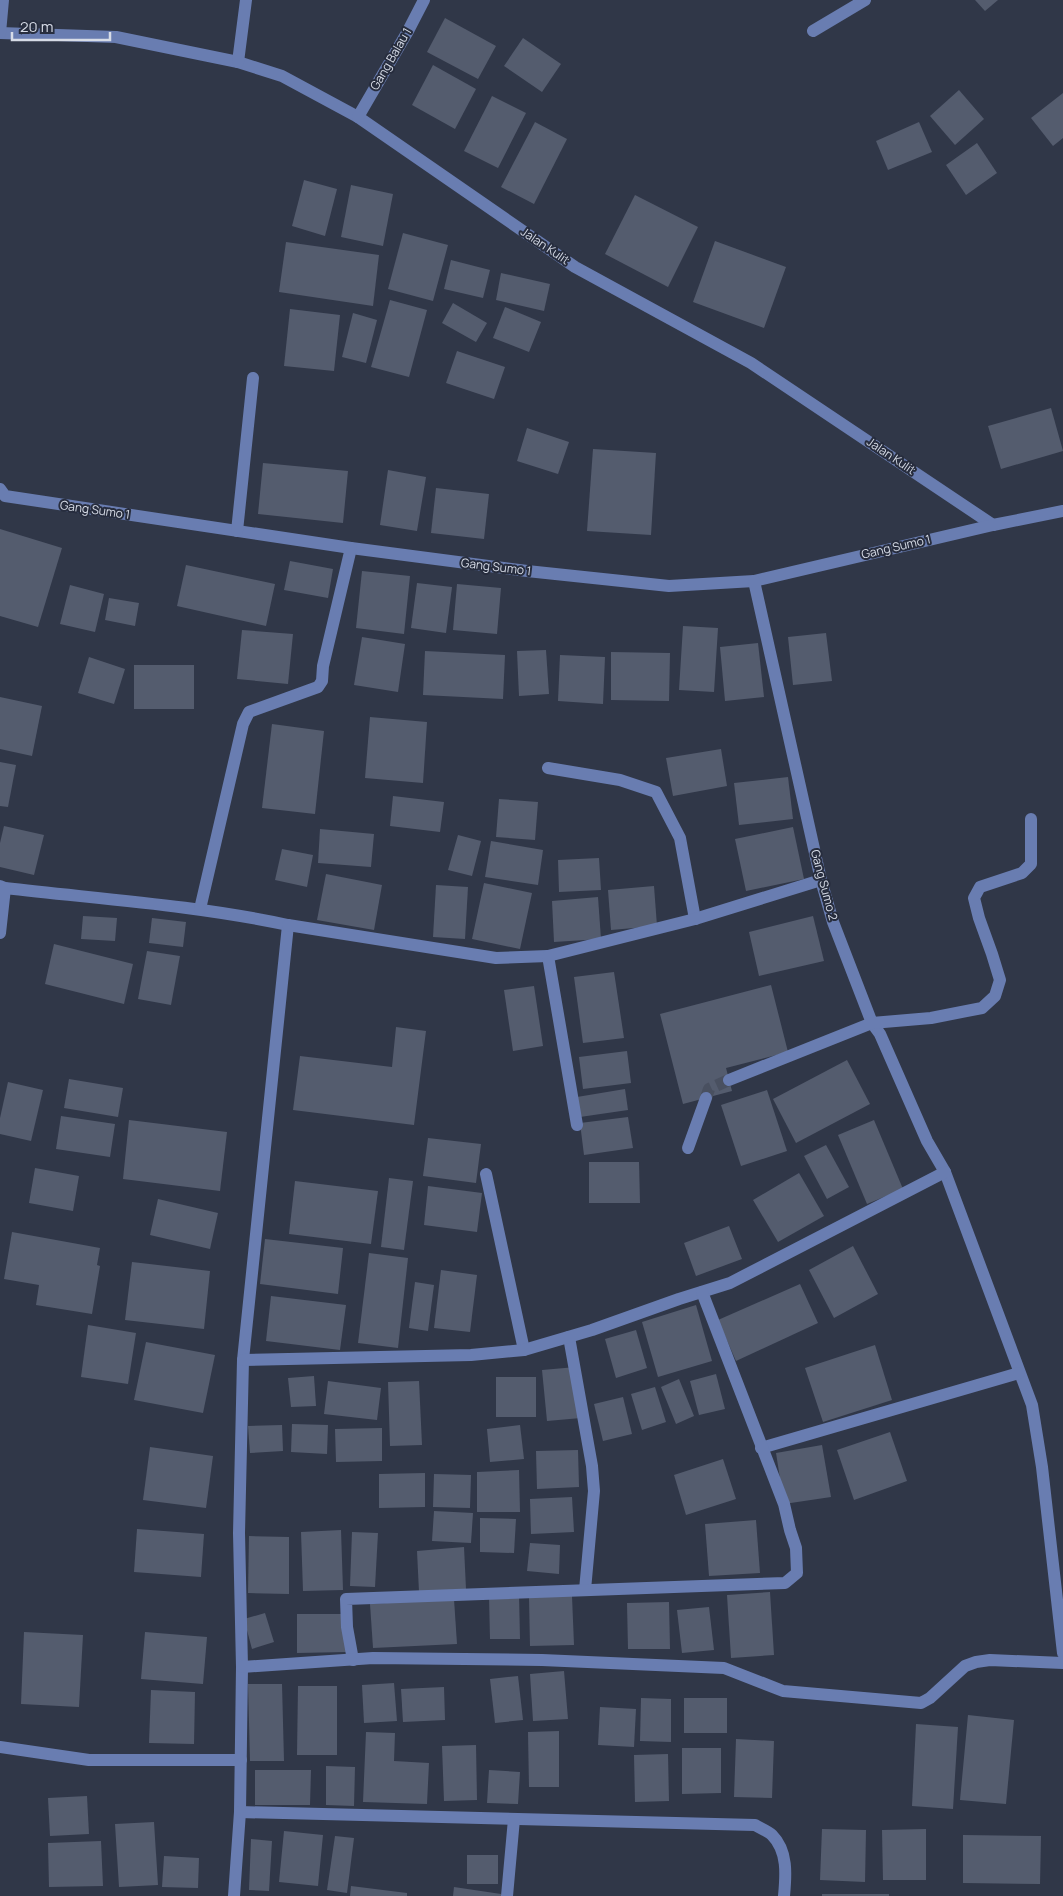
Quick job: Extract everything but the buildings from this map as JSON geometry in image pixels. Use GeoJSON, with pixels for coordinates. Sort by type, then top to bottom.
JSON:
{"type":"FeatureCollection","features":[{"type":"Feature","properties":{"kind":"street"},"geometry":{"type":"LineString","coordinates":[[0,33],[3,0]]}},
{"type":"Feature","properties":{"kind":"street"},"geometry":{"type":"LineString","coordinates":[[238,62],[246,0]]}},
{"type":"Feature","properties":{"kind":"street","name":"Gang Balau 1"},"geometry":{"type":"LineString","coordinates":[[358,117],[424,0]]}},
{"type":"Feature","properties":{"kind":"street"},"geometry":{"type":"LineString","coordinates":[[813,31],[866,0]]}},
{"type":"Feature","properties":{"kind":"street","name":"Jalan Kulit"},"geometry":{"type":"LineString","coordinates":[[0,33],[116,37],[238,62],[282,76],[358,117],[575,267],[751,363],[993,525]]}},
{"type":"Feature","properties":{"kind":"street"},"geometry":{"type":"LineString","coordinates":[[236,531],[253,378]]}},
{"type":"Feature","properties":{"kind":"street","name":"Gang Sumo 1"},"geometry":{"type":"LineString","coordinates":[[2,496],[350,548],[527,571],[669,586],[754,580],[993,525]]}},
{"type":"Feature","properties":{"kind":"street"},"geometry":{"type":"LineString","coordinates":[[993,525],[1063,510]]}},
{"type":"Feature","properties":{"kind":"street"},"geometry":{"type":"LineString","coordinates":[[200,910],[243,724],[249,712],[318,687],[322,680],[323,666],[350,548]]}},
{"type":"Feature","properties":{"kind":"street","name":"Gang Sumo 2"},"geometry":{"type":"LineString","coordinates":[[754,580],[832,922],[872,1023],[880,1034],[927,1141],[945,1172],[1032,1405],[1037,1430],[1063,1653]]}},
{"type":"Feature","properties":{"kind":"street"},"geometry":{"type":"LineString","coordinates":[[548,768],[620,780],[656,792],[680,838],[695,919]]}},
{"type":"Feature","properties":{"kind":"street"},"geometry":{"type":"LineString","coordinates":[[729,1080],[872,1023],[931,1018],[982,1008],[995,996],[1000,980],[974,898],[980,887],[1022,872],[1030,864],[1031,819]]}},
{"type":"Feature","properties":{"kind":"street"},"geometry":{"type":"LineString","coordinates":[[0,933],[3,887],[251,917],[288,925],[496,958],[548,956],[695,919],[821,880]]}},
{"type":"Feature","properties":{"kind":"street"},"geometry":{"type":"LineString","coordinates":[[234,1896],[240,1812],[241,1760],[242,1667],[239,1533],[243,1360],[288,925]]}},
{"type":"Feature","properties":{"kind":"street"},"geometry":{"type":"LineString","coordinates":[[548,956],[577,1125]]}},
{"type":"Feature","properties":{"kind":"street"},"geometry":{"type":"LineString","coordinates":[[688,1148],[706,1098]]}},
{"type":"Feature","properties":{"kind":"street"},"geometry":{"type":"LineString","coordinates":[[243,1360],[471,1355],[524,1350],[569,1337],[730,1283],[945,1172]]}},
{"type":"Feature","properties":{"kind":"street"},"geometry":{"type":"LineString","coordinates":[[486,1174],[524,1350]]}},
{"type":"Feature","properties":{"kind":"street"},"geometry":{"type":"LineString","coordinates":[[353,1660],[347,1627],[346,1599],[785,1583],[797,1573],[796,1548],[784,1504],[702,1292]]}},
{"type":"Feature","properties":{"kind":"street"},"geometry":{"type":"LineString","coordinates":[[569,1337],[593,1475],[594,1491],[585,1590]]}},
{"type":"Feature","properties":{"kind":"street"},"geometry":{"type":"LineString","coordinates":[[762,1448],[1019,1373]]}},
{"type":"Feature","properties":{"kind":"street"},"geometry":{"type":"LineString","coordinates":[[242,1667],[373,1658],[542,1660],[724,1668],[783,1691],[921,1703],[948,1683],[965,1666],[976,1662],[990,1660],[1063,1663]]}},
{"type":"Feature","properties":{"kind":"street"},"geometry":{"type":"LineString","coordinates":[[0,1747],[89,1760],[241,1760]]}},
{"type":"Feature","properties":{"kind":"street"},"geometry":{"type":"LineString","coordinates":[[240,1812],[754,1825],[771,1834],[783,1849],[786,1878],[784,1896]]}},
{"type":"Feature","properties":{"kind":"street"},"geometry":{"type":"LineString","coordinates":[[507,1896],[514,1819]]}},
{"type":"Feature","properties":{"kind":"tunnel"},"geometry":{"type":"LineString","coordinates":[[706,1098],[709,1089],[729,1080]]}}]}
